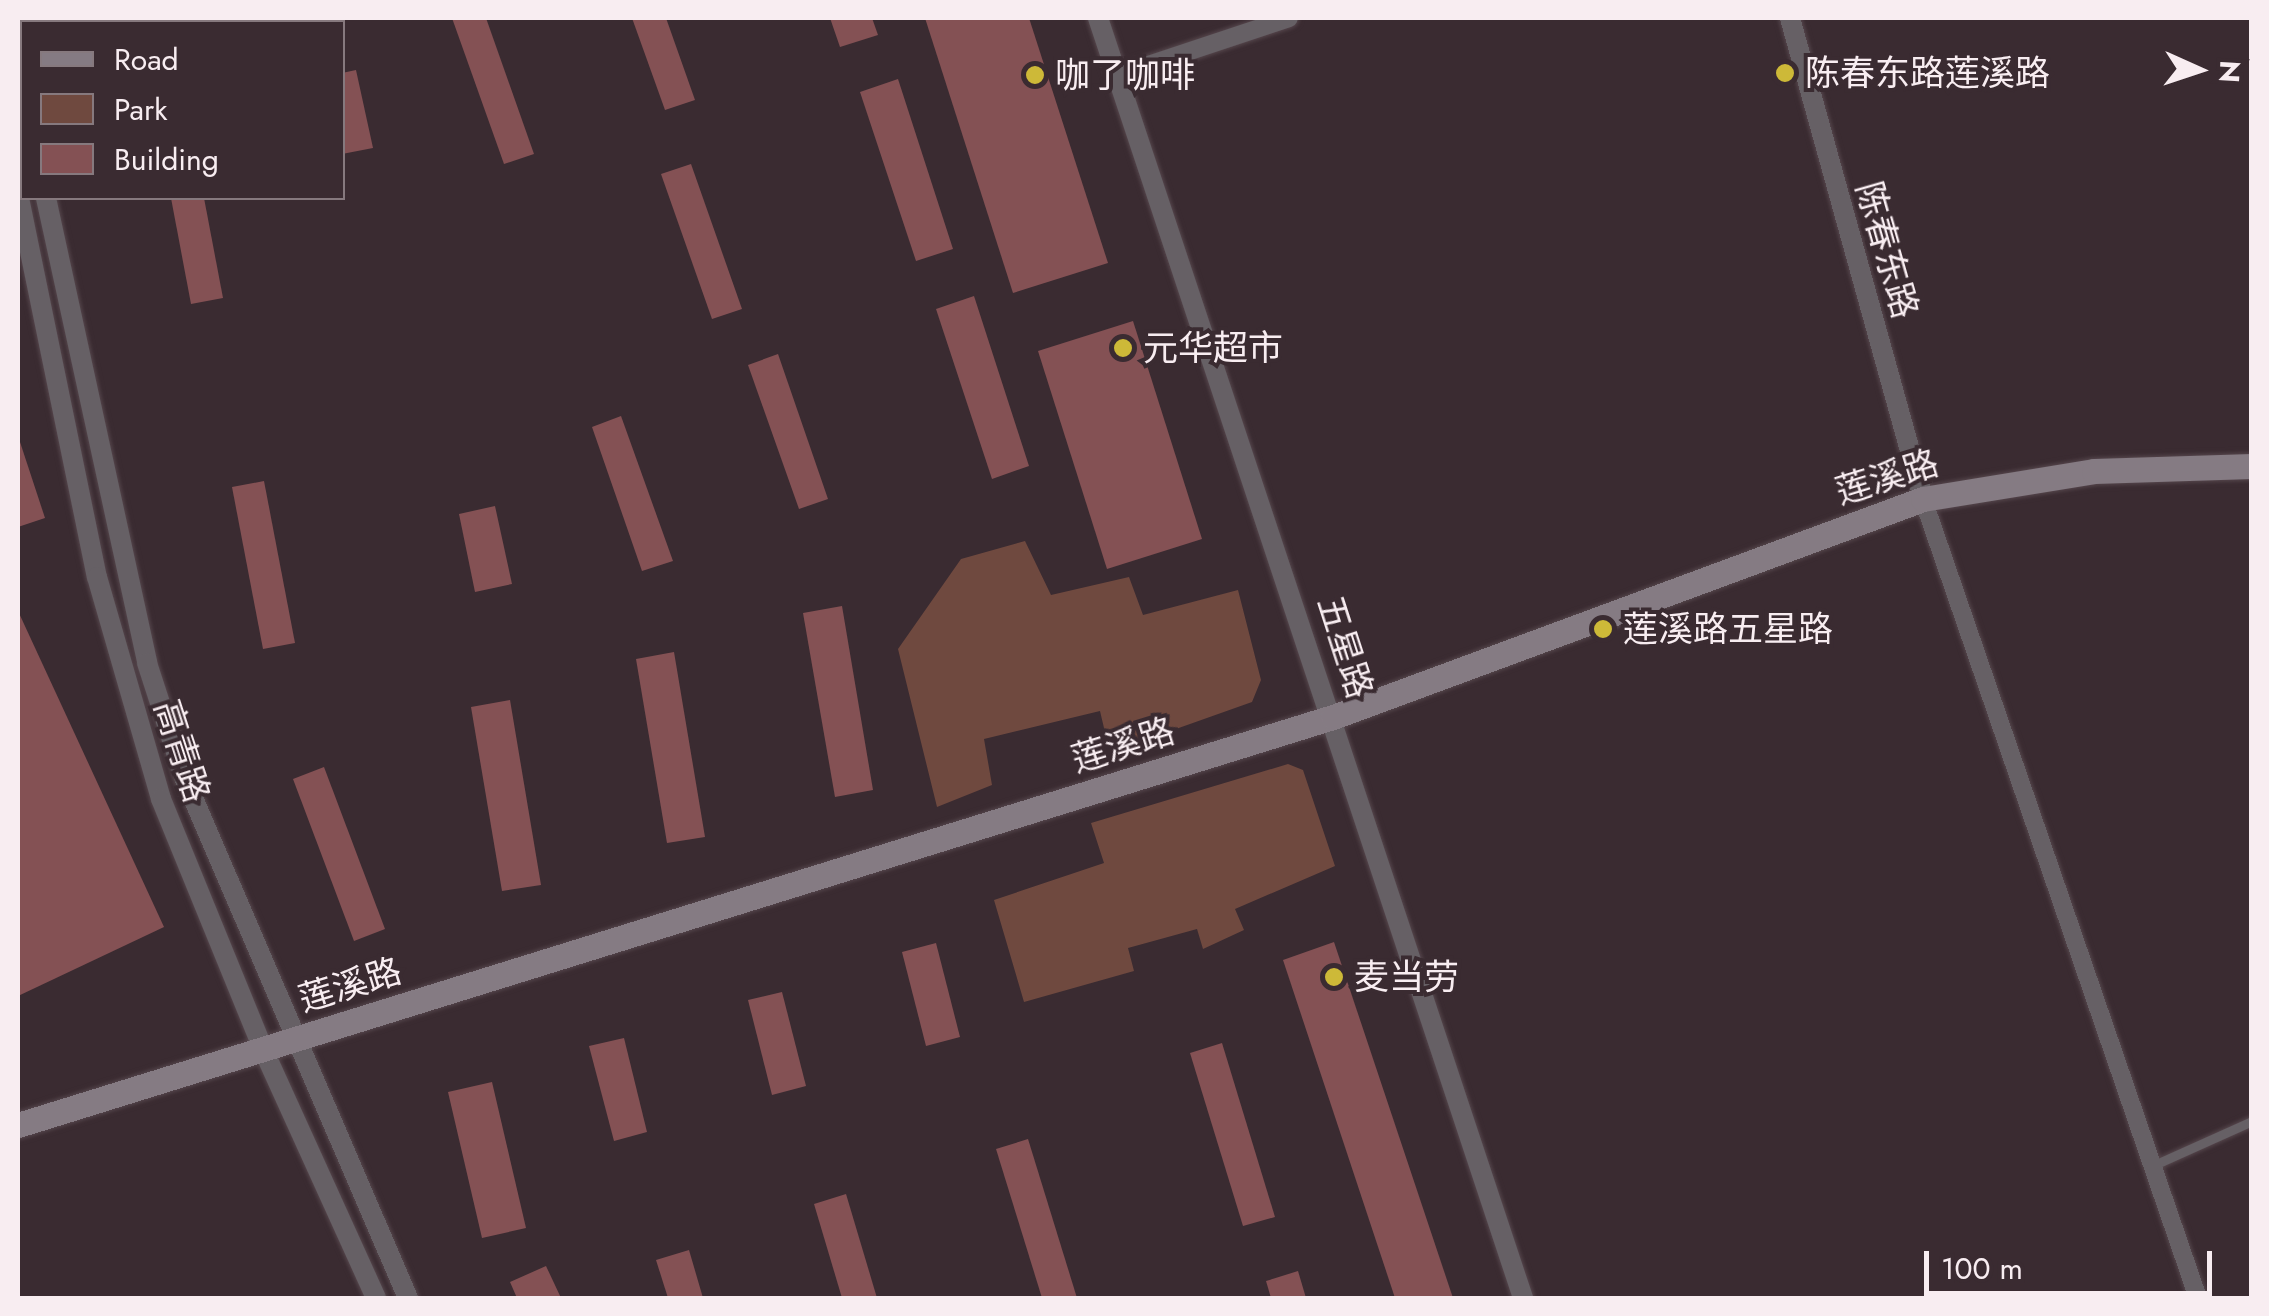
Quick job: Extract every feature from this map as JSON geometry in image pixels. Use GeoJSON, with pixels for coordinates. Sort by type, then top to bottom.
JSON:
{"type":"FeatureCollection","features":[{"type":"Feature","properties":{"kind":"main road","name":"莲溪路"},"geometry":{"type":"LineString","coordinates":[[18,1125],[1333,717],[1923,499],[2076,473],[2252,466]]}},
{"type":"Feature","properties":{"kind":"street","name":"五星路"},"geometry":{"type":"LineString","coordinates":[[1098,18],[1523,1298]]}},
{"type":"Feature","properties":{"kind":"street"},"geometry":{"type":"LineString","coordinates":[[1118,76],[1289,18]]}},
{"type":"Feature","properties":{"kind":"street","name":"陈春东路"},"geometry":{"type":"LineString","coordinates":[[1790,18],[1923,499]]}},
{"type":"Feature","properties":{"kind":"street","name":"高青路"},"geometry":{"type":"LineString","coordinates":[[18,193],[96,577],[161,799],[263,1049],[376,1298]]}},
{"type":"Feature","properties":{"kind":"street","name":"高青路"},"geometry":{"type":"LineString","coordinates":[[46,200],[147,663],[184,778],[408,1298]]}},
{"type":"Feature","properties":{"kind":"street"},"geometry":{"type":"LineString","coordinates":[[1923,499],[2198,1298]]}},
{"type":"Feature","properties":{"kind":"lane"},"geometry":{"type":"LineString","coordinates":[[2153,1165],[2252,1121]]}},
{"type":"Feature","properties":{"kind":"green space"},"geometry":{"type":"Polygon","coordinates":[[[1025,541],[1051,595],[1129,577],[1143,615],[1238,590],[1261,680],[1252,702],[1128,746],[1108,745],[1100,711],[984,739],[992,785],[937,807],[898,649],[961,559],[1025,541]]]}},
{"type":"Feature","properties":{"kind":"green space"},"geometry":{"type":"Polygon","coordinates":[[[1288,764],[1303,770],[1335,866],[1235,909],[1244,930],[1203,949],[1197,929],[1128,948],[1134,971],[1024,1002],[994,900],[1104,863],[1091,823],[1288,764]]]}},
{"type":"Feature","properties":{"kind":"building"},"geometry":{"type":"Polygon","coordinates":[[[452,18],[486,18],[534,154],[504,164],[452,18]]]}},
{"type":"Feature","properties":{"kind":"building"},"geometry":{"type":"Polygon","coordinates":[[[632,18],[666,18],[695,100],[665,110],[632,18]]]}},
{"type":"Feature","properties":{"kind":"building"},"geometry":{"type":"Polygon","coordinates":[[[830,18],[872,18],[878,35],[840,47],[830,18]]]}},
{"type":"Feature","properties":{"kind":"building"},"geometry":{"type":"Polygon","coordinates":[[[925,18],[1029,18],[1108,263],[1013,293],[925,18]]]}},
{"type":"Feature","properties":{"kind":"building"},"geometry":{"type":"Polygon","coordinates":[[[356,70],[373,148],[345,153],[345,72],[356,70]]]}},
{"type":"Feature","properties":{"kind":"building"},"geometry":{"type":"Polygon","coordinates":[[[898,79],[953,249],[916,261],[860,92],[898,79]]]}},
{"type":"Feature","properties":{"kind":"building"},"geometry":{"type":"Polygon","coordinates":[[[691,164],[742,309],[712,319],[661,174],[691,164]]]}},
{"type":"Feature","properties":{"kind":"building"},"geometry":{"type":"Polygon","coordinates":[[[171,200],[204,200],[223,298],[191,304],[171,200]]]}},
{"type":"Feature","properties":{"kind":"building"},"geometry":{"type":"Polygon","coordinates":[[[974,296],[1029,466],[992,479],[936,309],[974,296]]]}},
{"type":"Feature","properties":{"kind":"building"},"geometry":{"type":"Polygon","coordinates":[[[1133,321],[1202,539],[1107,569],[1038,351],[1133,321]]]}},
{"type":"Feature","properties":{"kind":"building"},"geometry":{"type":"Polygon","coordinates":[[[778,354],[828,499],[799,509],[748,365],[778,354]]]}},
{"type":"Feature","properties":{"kind":"building"},"geometry":{"type":"Polygon","coordinates":[[[621,416],[673,561],[642,571],[592,427],[621,416]]]}},
{"type":"Feature","properties":{"kind":"building"},"geometry":{"type":"Polygon","coordinates":[[[18,443],[45,518],[18,527],[18,443]]]}},
{"type":"Feature","properties":{"kind":"building"},"geometry":{"type":"Polygon","coordinates":[[[264,481],[295,643],[263,649],[232,487],[264,481]]]}},
{"type":"Feature","properties":{"kind":"building"},"geometry":{"type":"Polygon","coordinates":[[[495,506],[512,584],[475,592],[459,514],[495,506]]]}},
{"type":"Feature","properties":{"kind":"building"},"geometry":{"type":"Polygon","coordinates":[[[842,606],[873,790],[835,797],[803,613],[842,606]]]}},
{"type":"Feature","properties":{"kind":"building"},"geometry":{"type":"Polygon","coordinates":[[[18,611],[164,927],[18,996],[18,611]]]}},
{"type":"Feature","properties":{"kind":"building"},"geometry":{"type":"Polygon","coordinates":[[[674,652],[705,837],[667,843],[636,659],[674,652]]]}},
{"type":"Feature","properties":{"kind":"building"},"geometry":{"type":"Polygon","coordinates":[[[510,700],[541,885],[502,891],[471,707],[510,700]]]}},
{"type":"Feature","properties":{"kind":"building"},"geometry":{"type":"Polygon","coordinates":[[[324,767],[385,929],[354,941],[293,779],[324,767]]]}},
{"type":"Feature","properties":{"kind":"building"},"geometry":{"type":"Polygon","coordinates":[[[1334,942],[1453,1298],[1395,1298],[1283,960],[1334,942]]]}},
{"type":"Feature","properties":{"kind":"building"},"geometry":{"type":"Polygon","coordinates":[[[936,943],[960,1037],[926,1046],[902,952],[936,943]]]}},
{"type":"Feature","properties":{"kind":"building"},"geometry":{"type":"Polygon","coordinates":[[[782,992],[806,1086],[772,1095],[748,1000],[782,992]]]}},
{"type":"Feature","properties":{"kind":"building"},"geometry":{"type":"Polygon","coordinates":[[[624,1038],[647,1132],[614,1141],[589,1046],[624,1038]]]}},
{"type":"Feature","properties":{"kind":"building"},"geometry":{"type":"Polygon","coordinates":[[[1222,1043],[1275,1217],[1243,1226],[1190,1053],[1222,1043]]]}},
{"type":"Feature","properties":{"kind":"building"},"geometry":{"type":"Polygon","coordinates":[[[492,1082],[526,1228],[482,1238],[448,1092],[492,1082]]]}},
{"type":"Feature","properties":{"kind":"building"},"geometry":{"type":"Polygon","coordinates":[[[1028,1139],[1077,1298],[1042,1298],[996,1149],[1028,1139]]]}},
{"type":"Feature","properties":{"kind":"building"},"geometry":{"type":"Polygon","coordinates":[[[846,1194],[877,1298],[842,1298],[814,1204],[846,1194]]]}},
{"type":"Feature","properties":{"kind":"building"},"geometry":{"type":"Polygon","coordinates":[[[689,1250],[703,1298],[668,1298],[656,1260],[689,1250]]]}},
{"type":"Feature","properties":{"kind":"building"},"geometry":{"type":"Polygon","coordinates":[[[546,1266],[561,1298],[517,1298],[510,1282],[546,1266]]]}},
{"type":"Feature","properties":{"kind":"building"},"geometry":{"type":"Polygon","coordinates":[[[1298,1271],[1306,1298],[1271,1298],[1266,1281],[1298,1271]]]}},
{"type":"Feature","properties":{"kind":"place","name":"陈春东路莲溪路"},"geometry":{"type":"Point","coordinates":[1785,73]}},
{"type":"Feature","properties":{"kind":"place","name":"咖了咖啡"},"geometry":{"type":"Point","coordinates":[1035,75]}},
{"type":"Feature","properties":{"kind":"place","name":"元华超市"},"geometry":{"type":"Point","coordinates":[1123,348]}},
{"type":"Feature","properties":{"kind":"place","name":"莲溪路五星路"},"geometry":{"type":"Point","coordinates":[1603,629]}},
{"type":"Feature","properties":{"kind":"place","name":"麦当劳"},"geometry":{"type":"Point","coordinates":[1334,977]}}]}
